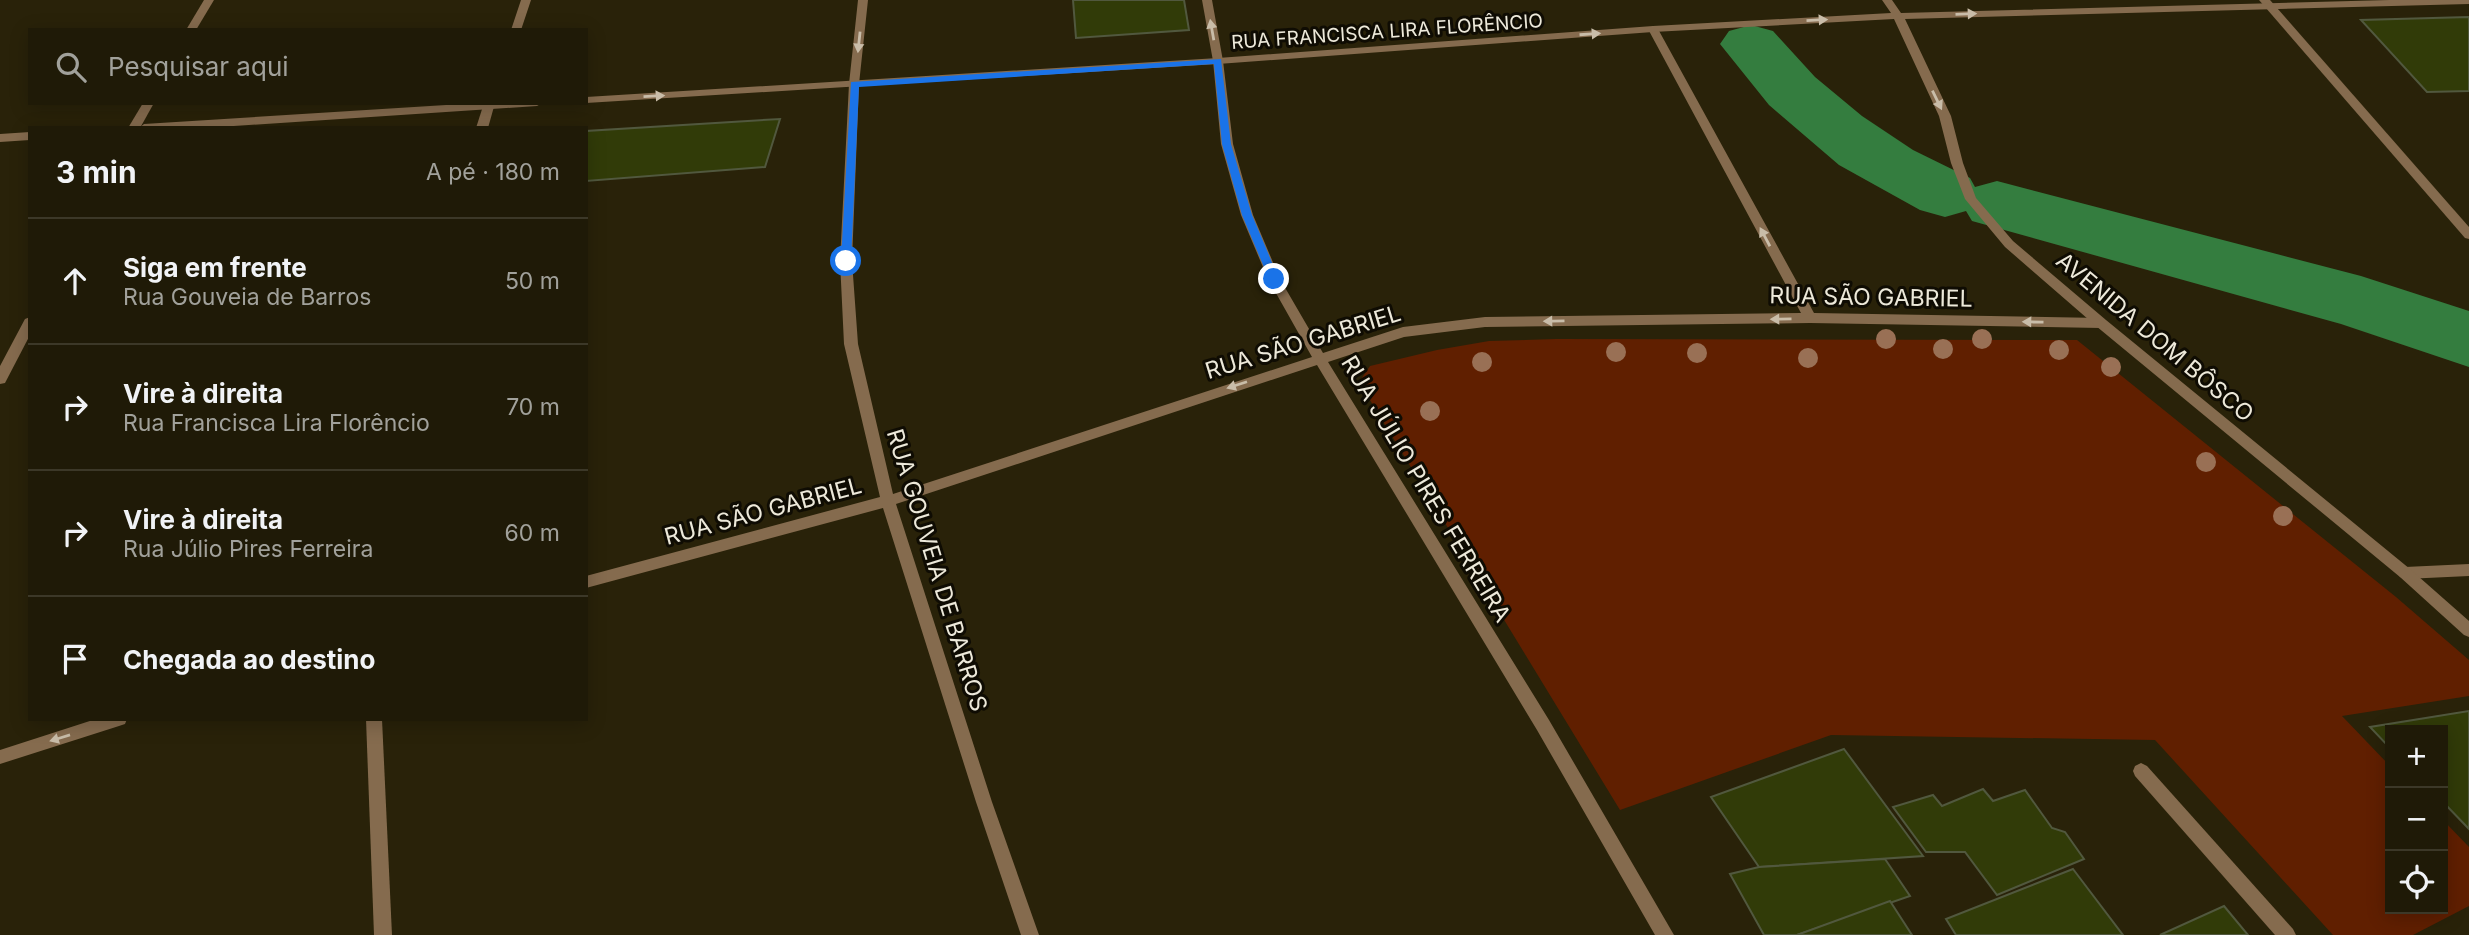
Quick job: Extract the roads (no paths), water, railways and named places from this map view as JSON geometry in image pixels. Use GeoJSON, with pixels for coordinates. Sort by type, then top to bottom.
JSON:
{"type":"FeatureCollection","features":[{"type":"Feature","properties":{"kind":"street"},"geometry":{"type":"LineString","coordinates":[[192,28],[209,0]]}},
{"type":"Feature","properties":{"kind":"street"},"geometry":{"type":"LineString","coordinates":[[517,28],[526,0]]}},
{"type":"Feature","properties":{"kind":"street","name":"RUA GOUVEIA DE BARROS"},"geometry":{"type":"LineString","coordinates":[[863,0],[855,84],[846,261],[851,344],[888,501],[984,802],[1030,935]]}},
{"type":"Feature","properties":{"kind":"street","name":"RUA JÚLIO PIRES FERREIRA"},"geometry":{"type":"LineString","coordinates":[[1207,0],[1218,61],[1227,144],[1247,215],[1274,279],[1319,358],[1536,714],[1665,935]]}},
{"type":"Feature","properties":{"kind":"street","name":"AVENIDA DOM BÔSCO"},"geometry":{"type":"LineString","coordinates":[[1887,0],[1898,16],[1945,116],[1957,163],[1971,199],[2009,244],[2405,573],[2469,630]]}},
{"type":"Feature","properties":{"kind":"street","name":"RUA FRANCISCA LIRA FLORÊNCIO"},"geometry":{"type":"LineString","coordinates":[[588,100],[1218,61],[1653,29],[1898,16],[2267,3],[2469,1]]}},
{"type":"Feature","properties":{"kind":"street"},"geometry":{"type":"LineString","coordinates":[[2267,3],[2467,230]]}},
{"type":"Feature","properties":{"kind":"street"},"geometry":{"type":"LineString","coordinates":[[1653,29],[1810,318]]}},
{"type":"Feature","properties":{"kind":"street"},"geometry":{"type":"LineString","coordinates":[[135,126],[148,105]]}},
{"type":"Feature","properties":{"kind":"street"},"geometry":{"type":"LineString","coordinates":[[174,126],[489,105],[483,126]]}},
{"type":"Feature","properties":{"kind":"street"},"geometry":{"type":"LineString","coordinates":[[0,138],[28,136]]}},
{"type":"Feature","properties":{"kind":"street","name":"RUA SÃO GABRIEL"},"geometry":{"type":"LineString","coordinates":[[588,581],[888,501],[1403,332],[1485,322],[1810,318],[2101,323]]}},
{"type":"Feature","properties":{"kind":"street"},"geometry":{"type":"LineString","coordinates":[[0,379],[28,325]]}},
{"type":"Feature","properties":{"kind":"street"},"geometry":{"type":"LineString","coordinates":[[2405,573],[2469,570]]}},
{"type":"Feature","properties":{"kind":"street"},"geometry":{"type":"LineString","coordinates":[[0,757],[113,721]]}},
{"type":"Feature","properties":{"kind":"street"},"geometry":{"type":"LineString","coordinates":[[374,721],[383,935]]}},
{"type":"Feature","properties":{"kind":"street"},"geometry":{"type":"LineString","coordinates":[[2141,771],[2287,935]]}},
{"type":"Feature","properties":{"kind":"waterway"},"geometry":{"type":"LineString","coordinates":[[1751,44],[1792,91],[1838,131],[1889,166],[1945,194]]}},
{"type":"Feature","properties":{"kind":"waterway"},"geometry":{"type":"LineString","coordinates":[[1997,204],[2361,303],[2469,339]]}}]}
